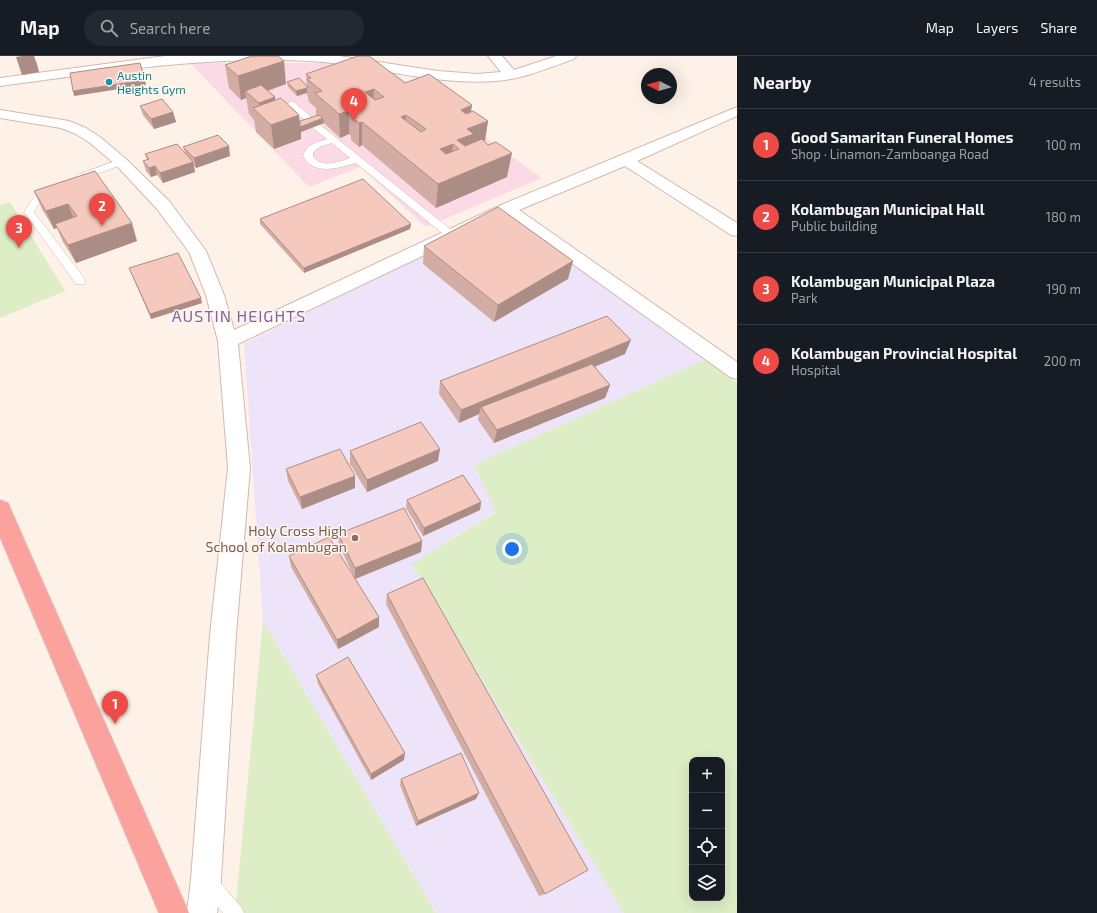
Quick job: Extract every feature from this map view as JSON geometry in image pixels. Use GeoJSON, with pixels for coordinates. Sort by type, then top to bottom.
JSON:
{"type":"FeatureCollection","features":[{"type":"Feature","properties":{"kind":"highway"},"geometry":{"type":"LineString","coordinates":[[0,510],[174,913]]}},
{"type":"Feature","properties":{"kind":"street"},"geometry":{"type":"LineString","coordinates":[[0,82],[165,60],[241,56],[338,59],[417,72],[463,77],[496,77],[511,74],[569,56]]}},
{"type":"Feature","properties":{"kind":"street"},"geometry":{"type":"LineString","coordinates":[[495,56],[511,74]]}},
{"type":"Feature","properties":{"kind":"street"},"geometry":{"type":"LineString","coordinates":[[228,340],[507,209],[626,160],[724,123],[737,112]]}},
{"type":"Feature","properties":{"kind":"street"},"geometry":{"type":"LineString","coordinates":[[0,114],[64,124],[95,140],[121,162],[163,204],[197,252],[215,295],[228,340],[239,468],[223,635],[206,880],[202,913]]}},
{"type":"Feature","properties":{"kind":"street"},"geometry":{"type":"LineString","coordinates":[[626,160],[737,231]]}},
{"type":"Feature","properties":{"kind":"street"},"geometry":{"type":"LineString","coordinates":[[507,209],[737,372]]}},
{"type":"Feature","properties":{"kind":"lane"},"geometry":{"type":"LineString","coordinates":[[291,104],[451,236]]}},
{"type":"Feature","properties":{"kind":"lane"},"geometry":{"type":"LineString","coordinates":[[333,140],[318,144],[309,151],[308,156],[313,163],[324,166],[337,165],[357,159]]}},
{"type":"Feature","properties":{"kind":"lane"},"geometry":{"type":"LineString","coordinates":[[73,180],[121,162]]}},
{"type":"Feature","properties":{"kind":"lane"},"geometry":{"type":"LineString","coordinates":[[59,185],[52,188],[35,203],[30,212],[80,281]]}},
{"type":"Feature","properties":{"kind":"lane"},"geometry":{"type":"LineString","coordinates":[[206,880],[235,913]]}},
{"type":"Feature","properties":{"kind":"shaded area"},"geometry":{"type":"Polygon","coordinates":[[[190,63],[323,63],[397,75],[542,178],[426,227],[360,167],[309,187],[190,63]]]}},
{"type":"Feature","properties":{"kind":"shaded area","name":"Holy Cross High School of Kolambugan"},"geometry":{"type":"Polygon","coordinates":[[[505,214],[706,359],[475,465],[496,511],[412,564],[624,913],[436,913],[263,621],[244,344],[505,214]]]}},
{"type":"Feature","properties":{"kind":"green space"},"geometry":{"type":"Polygon","coordinates":[[[10,202],[65,291],[0,318],[0,205],[10,202]]]}},
{"type":"Feature","properties":{"kind":"green space"},"geometry":{"type":"Polygon","coordinates":[[[706,359],[737,383],[737,913],[624,913],[412,564],[496,512],[474,465],[706,359]]]}},
{"type":"Feature","properties":{"kind":"green space"},"geometry":{"type":"Polygon","coordinates":[[[263,621],[436,913],[235,913],[263,621]]]}},
{"type":"Feature","properties":{"kind":"building"},"geometry":{"type":"Polygon","coordinates":[[[252,56],[278,56],[284,61],[238,76],[225,65],[252,56]]]}},
{"type":"Feature","properties":{"kind":"building"},"geometry":{"type":"Polygon","coordinates":[[[358,56],[369,56],[405,83],[429,74],[472,105],[461,110],[466,114],[473,111],[488,121],[467,129],[474,134],[457,140],[465,146],[482,139],[488,145],[496,142],[512,153],[438,184],[362,122],[359,123],[351,117],[354,115],[349,111],[339,114],[315,93],[322,91],[307,79],[311,78],[306,74],[358,56]],[[374,89],[365,92],[375,100],[384,97],[374,89]],[[406,115],[401,117],[421,132],[426,129],[406,115]],[[453,144],[440,149],[446,154],[459,149],[453,144]]]}},
{"type":"Feature","properties":{"kind":"building","name":"Austin Heights Gym"},"geometry":{"type":"Polygon","coordinates":[[[140,63],[145,80],[73,91],[70,73],[140,63]]]}},
{"type":"Feature","properties":{"kind":"building"},"geometry":{"type":"Polygon","coordinates":[[[299,78],[307,86],[307,88],[296,91],[287,82],[299,78]]]}},
{"type":"Feature","properties":{"kind":"building"},"geometry":{"type":"Polygon","coordinates":[[[261,85],[275,97],[259,103],[245,91],[261,85]]]}},
{"type":"Feature","properties":{"kind":"building"},"geometry":{"type":"Polygon","coordinates":[[[281,98],[299,115],[271,125],[253,108],[281,98]]]}},
{"type":"Feature","properties":{"kind":"building"},"geometry":{"type":"Polygon","coordinates":[[[162,99],[173,112],[151,119],[140,106],[162,99]]]}},
{"type":"Feature","properties":{"kind":"building"},"geometry":{"type":"Polygon","coordinates":[[[319,115],[323,118],[300,127],[300,121],[319,115]]]}},
{"type":"Feature","properties":{"kind":"building"},"geometry":{"type":"Polygon","coordinates":[[[218,135],[229,146],[194,158],[183,147],[218,135]]]}},
{"type":"Feature","properties":{"kind":"building"},"geometry":{"type":"Polygon","coordinates":[[[177,144],[193,162],[160,173],[155,166],[149,168],[143,161],[149,159],[145,154],[177,144]]]}},
{"type":"Feature","properties":{"kind":"building"},"geometry":{"type":"Polygon","coordinates":[[[95,171],[132,223],[68,245],[55,224],[77,216],[68,204],[46,211],[34,191],[95,171]]]}},
{"type":"Feature","properties":{"kind":"building"},"geometry":{"type":"Polygon","coordinates":[[[363,179],[411,224],[304,268],[260,219],[363,179]]]}},
{"type":"Feature","properties":{"kind":"building"},"geometry":{"type":"Polygon","coordinates":[[[498,207],[573,261],[498,305],[424,246],[498,207]]]}},
{"type":"Feature","properties":{"kind":"building"},"geometry":{"type":"Polygon","coordinates":[[[178,253],[201,298],[150,314],[129,268],[178,253]]]}},
{"type":"Feature","properties":{"kind":"building"},"geometry":{"type":"Polygon","coordinates":[[[607,316],[631,340],[461,410],[440,381],[607,316]]]}},
{"type":"Feature","properties":{"kind":"building"},"geometry":{"type":"Polygon","coordinates":[[[592,364],[610,385],[497,430],[481,407],[592,364]]]}},
{"type":"Feature","properties":{"kind":"building"},"geometry":{"type":"Polygon","coordinates":[[[421,422],[440,449],[367,480],[350,451],[421,422]]]}},
{"type":"Feature","properties":{"kind":"building"},"geometry":{"type":"Polygon","coordinates":[[[340,449],[355,476],[300,497],[286,469],[340,449]]]}},
{"type":"Feature","properties":{"kind":"building"},"geometry":{"type":"Polygon","coordinates":[[[463,475],[481,502],[424,528],[407,500],[463,475]]]}},
{"type":"Feature","properties":{"kind":"building"},"geometry":{"type":"Polygon","coordinates":[[[404,508],[422,541],[355,568],[338,534],[404,508]]]}},
{"type":"Feature","properties":{"kind":"building"},"geometry":{"type":"Polygon","coordinates":[[[329,537],[379,617],[337,640],[289,556],[329,537]]]}},
{"type":"Feature","properties":{"kind":"building"},"geometry":{"type":"Polygon","coordinates":[[[423,578],[588,870],[545,894],[387,594],[423,578]]]}},
{"type":"Feature","properties":{"kind":"building"},"geometry":{"type":"Polygon","coordinates":[[[348,657],[405,753],[371,774],[316,675],[348,657]]]}},
{"type":"Feature","properties":{"kind":"building"},"geometry":{"type":"Polygon","coordinates":[[[461,753],[479,793],[418,821],[401,779],[461,753]]]}},
{"type":"Feature","properties":{"kind":"place","name":"Austin Heights Gym"},"geometry":{"type":"Point","coordinates":[109,82]}},
{"type":"Feature","properties":{"kind":"place","name":"Kolambugan Provincial Hospital"},"geometry":{"type":"Point","coordinates":[354,121]}},
{"type":"Feature","properties":{"kind":"place","name":"Kolambugan Municipal Hall"},"geometry":{"type":"Point","coordinates":[102,226]}},
{"type":"Feature","properties":{"kind":"place","name":"Kolambugan Municipal Plaza"},"geometry":{"type":"Point","coordinates":[19,248]}},
{"type":"Feature","properties":{"kind":"place","name":"Holy Cross High School of Kolambugan"},"geometry":{"type":"Point","coordinates":[355,538]}},
{"type":"Feature","properties":{"kind":"place","name":"Good Samaritan Funeral Homes"},"geometry":{"type":"Point","coordinates":[115,724]}},
{"type":"Feature","properties":{"kind":"district","name":"AUSTIN HEIGHTS"},"geometry":{"type":"Point","coordinates":[239,315]}}]}
